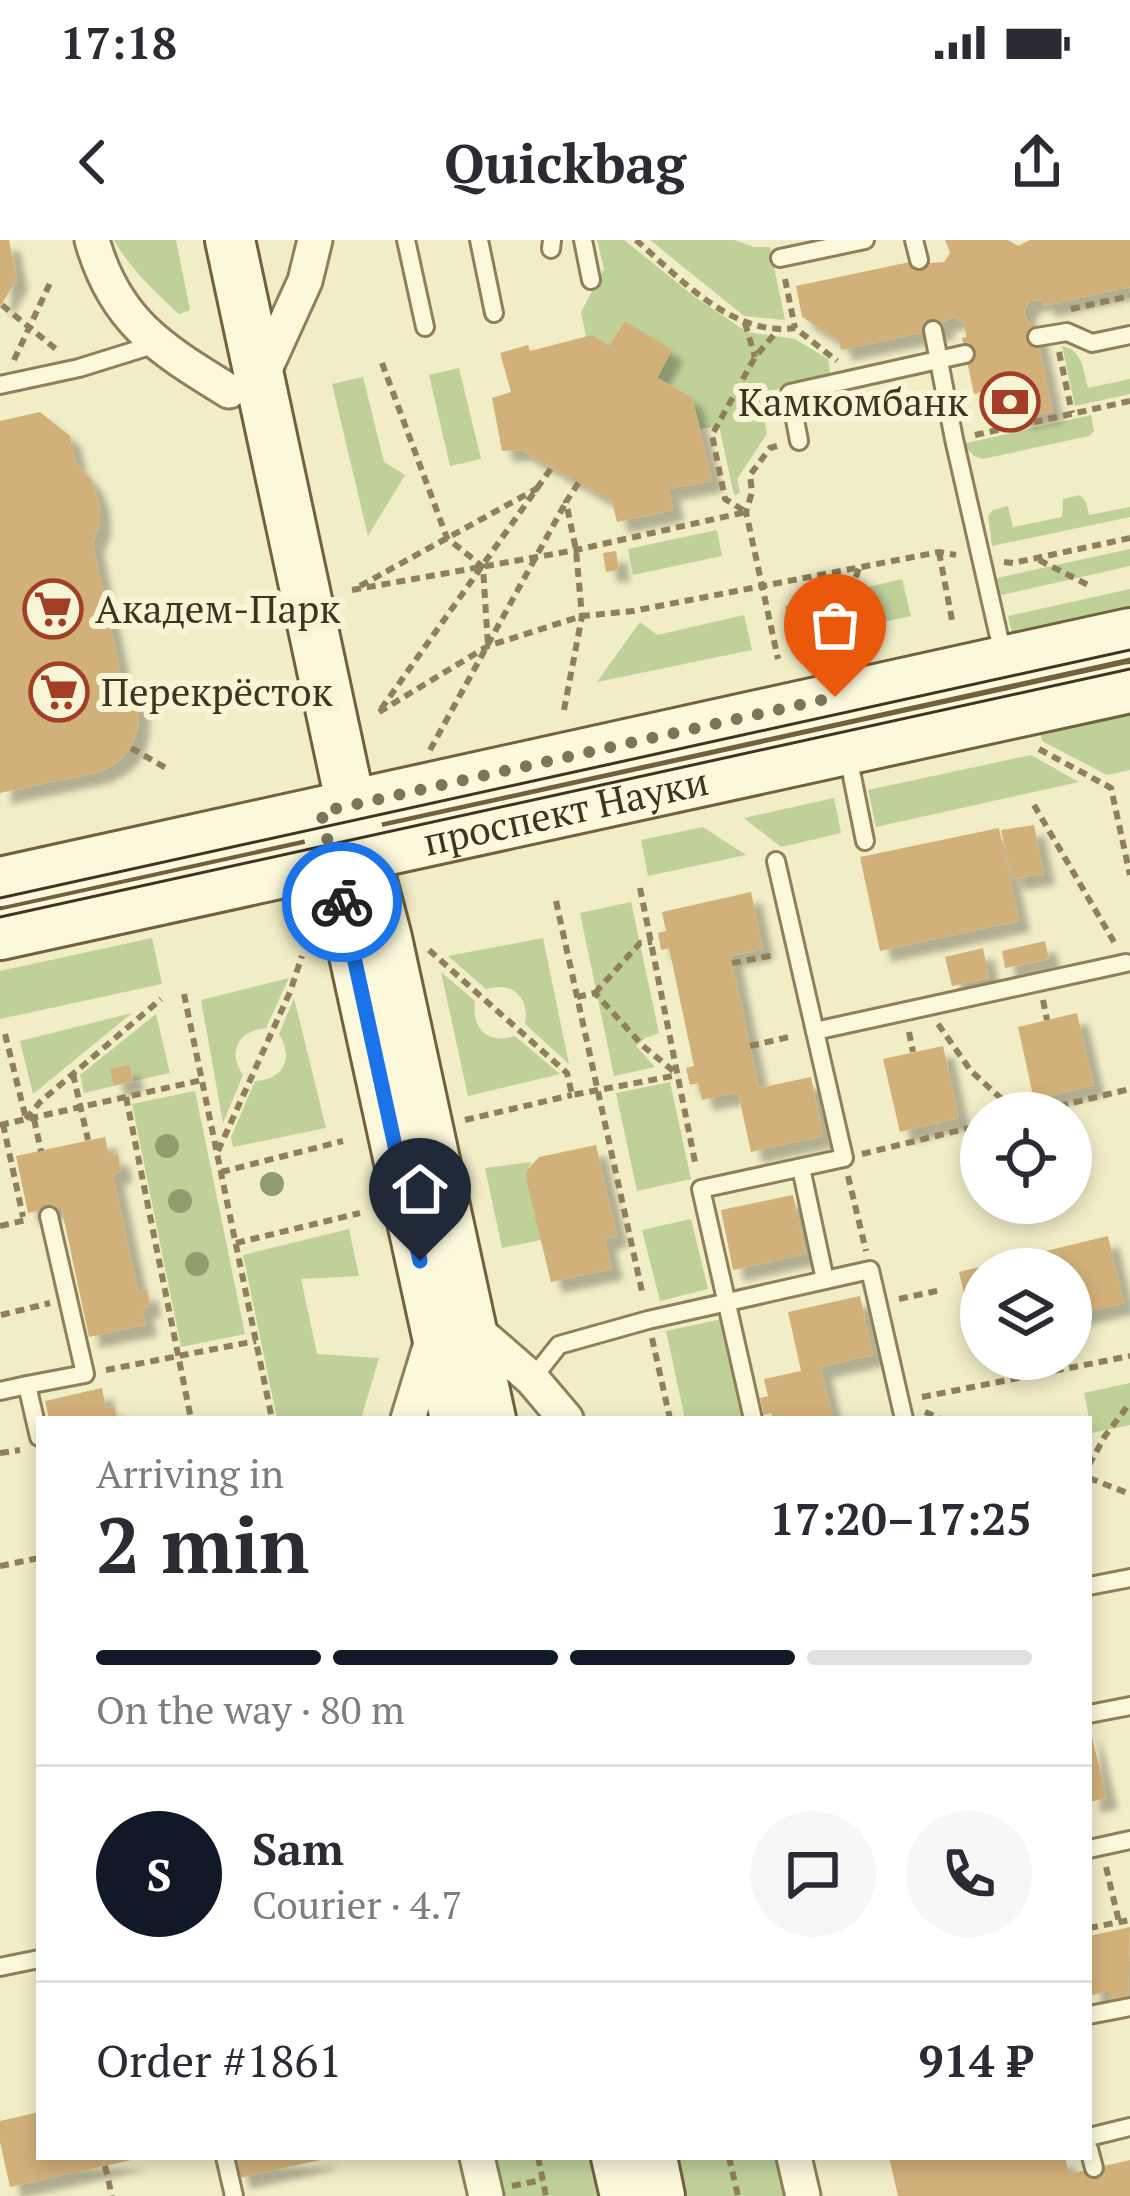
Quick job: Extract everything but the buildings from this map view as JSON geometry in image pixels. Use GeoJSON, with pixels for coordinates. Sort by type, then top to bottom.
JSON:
{"type":"FeatureCollection","features":[{"type":"Feature","properties":{"kind":"main road"},"geometry":{"type":"LineString","coordinates":[[196,240],[245,386]]}},
{"type":"Feature","properties":{"kind":"main road"},"geometry":{"type":"LineString","coordinates":[[230,240],[245,386],[336,808],[348,858],[387,938],[453,1327],[455,1416]]}},
{"type":"Feature","properties":{"kind":"main road","name":"проспект Науки"},"geometry":{"type":"LineString","coordinates":[[0,881],[1130,632]]}},
{"type":"Feature","properties":{"kind":"main road","name":"проспект Науки"},"geometry":{"type":"LineString","coordinates":[[0,935],[1130,688]]}},
{"type":"Feature","properties":{"kind":"main road"},"geometry":{"type":"LineString","coordinates":[[453,1327],[490,1416]]}},
{"type":"Feature","properties":{"kind":"main road"},"geometry":{"type":"LineString","coordinates":[[617,2160],[625,2196]]}},
{"type":"Feature","properties":{"kind":"main road"},"geometry":{"type":"LineString","coordinates":[[653,2160],[660,2196]]}},
{"type":"Feature","properties":{"kind":"street"},"geometry":{"type":"LineString","coordinates":[[92,240],[116,297],[156,344],[245,386],[305,280],[315,240]]}},
{"type":"Feature","properties":{"kind":"street"},"geometry":{"type":"LineString","coordinates":[[409,1416],[453,1327],[532,1379],[563,1416]]}},
{"type":"Feature","properties":{"kind":"street"},"geometry":{"type":"LineString","coordinates":[[477,2160],[478,2195]]}},
{"type":"Feature","properties":{"kind":"street"},"geometry":{"type":"LineString","coordinates":[[795,2160],[803,2196]]}},
{"type":"Feature","properties":{"kind":"lane"},"geometry":{"type":"LineString","coordinates":[[406,240],[425,327]]}},
{"type":"Feature","properties":{"kind":"lane"},"geometry":{"type":"LineString","coordinates":[[478,240],[494,314]]}},
{"type":"Feature","properties":{"kind":"lane"},"geometry":{"type":"LineString","coordinates":[[583,240],[591,280]]}},
{"type":"Feature","properties":{"kind":"lane"},"geometry":{"type":"LineString","coordinates":[[780,258],[865,240]]}},
{"type":"Feature","properties":{"kind":"lane"},"geometry":{"type":"LineString","coordinates":[[914,240],[919,260]]}},
{"type":"Feature","properties":{"kind":"lane"},"geometry":{"type":"LineString","coordinates":[[933,330],[1004,660]]}},
{"type":"Feature","properties":{"kind":"lane"},"geometry":{"type":"LineString","coordinates":[[1046,336],[1067,332],[1093,343],[1130,335]]}},
{"type":"Feature","properties":{"kind":"lane"},"geometry":{"type":"LineString","coordinates":[[1,385],[156,344]]}},
{"type":"Feature","properties":{"kind":"lane"},"geometry":{"type":"LineString","coordinates":[[800,441],[790,393],[965,354]]}},
{"type":"Feature","properties":{"kind":"lane"},"geometry":{"type":"LineString","coordinates":[[847,751],[865,841]]}},
{"type":"Feature","properties":{"kind":"lane"},"geometry":{"type":"LineString","coordinates":[[752,1416],[701,1189],[844,1158],[776,861]]}},
{"type":"Feature","properties":{"kind":"lane"},"geometry":{"type":"LineString","coordinates":[[815,1031],[1129,968]]}},
{"type":"Feature","properties":{"kind":"lane"},"geometry":{"type":"LineString","coordinates":[[801,1168],[825,1280]]}},
{"type":"Feature","properties":{"kind":"lane"},"geometry":{"type":"LineString","coordinates":[[0,1391],[85,1374],[49,1216]]}},
{"type":"Feature","properties":{"kind":"lane"},"geometry":{"type":"LineString","coordinates":[[532,1379],[559,1345],[870,1270],[902,1410]]}},
{"type":"Feature","properties":{"kind":"lane"},"geometry":{"type":"LineString","coordinates":[[27,1385],[36,1424]]}},
{"type":"Feature","properties":{"kind":"lane"},"geometry":{"type":"LineString","coordinates":[[1092,1585],[1130,1577]]}},
{"type":"Feature","properties":{"kind":"lane"},"geometry":{"type":"LineString","coordinates":[[1092,1713],[1130,1706]]}},
{"type":"Feature","properties":{"kind":"lane"},"geometry":{"type":"LineString","coordinates":[[1095,1848],[1130,1840]]}},
{"type":"Feature","properties":{"kind":"lane"},"geometry":{"type":"LineString","coordinates":[[0,1967],[36,1960]]}},
{"type":"Feature","properties":{"kind":"lane"},"geometry":{"type":"LineString","coordinates":[[1092,2014],[1130,2006]]}},
{"type":"Feature","properties":{"kind":"lane"},"geometry":{"type":"LineString","coordinates":[[1092,2136],[1130,2127]]}},
{"type":"Feature","properties":{"kind":"lane"},"geometry":{"type":"LineString","coordinates":[[226,2160],[235,2196]]}},
{"type":"Feature","properties":{"kind":"lane"},"geometry":{"type":"LineString","coordinates":[[1092,2160],[1094,2168]]}},
{"type":"Feature","properties":{"kind":"path"},"geometry":{"type":"LineString","coordinates":[[636,240],[698,293],[745,323],[778,330],[795,328],[836,359],[841,382]]}},
{"type":"Feature","properties":{"kind":"path"},"geometry":{"type":"LineString","coordinates":[[1,385],[51,281]]}},
{"type":"Feature","properties":{"kind":"path"},"geometry":{"type":"LineString","coordinates":[[1072,413],[1046,336],[1051,313],[1130,296]]}},
{"type":"Feature","properties":{"kind":"path"},"geometry":{"type":"LineString","coordinates":[[2,305],[79,368]]}},
{"type":"Feature","properties":{"kind":"path"},"geometry":{"type":"LineString","coordinates":[[745,323],[755,357]]}},
{"type":"Feature","properties":{"kind":"path"},"geometry":{"type":"LineString","coordinates":[[746,512],[725,499],[712,435],[755,357],[778,330]]}},
{"type":"Feature","properties":{"kind":"path"},"geometry":{"type":"LineString","coordinates":[[382,363],[447,538],[483,567],[488,646]]}},
{"type":"Feature","properties":{"kind":"path"},"geometry":{"type":"LineString","coordinates":[[954,439],[1130,400]]}},
{"type":"Feature","properties":{"kind":"path"},"geometry":{"type":"LineString","coordinates":[[778,659],[746,512],[752,493],[749,475],[770,448],[800,441]]}},
{"type":"Feature","properties":{"kind":"path"},"geometry":{"type":"LineString","coordinates":[[552,467],[379,712],[488,646],[582,616],[633,611],[939,552],[1012,563],[1130,538]]}},
{"type":"Feature","properties":{"kind":"path"},"geometry":{"type":"LineString","coordinates":[[429,753],[579,482]]}},
{"type":"Feature","properties":{"kind":"path"},"geometry":{"type":"LineString","coordinates":[[541,486],[352,590],[576,550],[746,512]]}},
{"type":"Feature","properties":{"kind":"path"},"geometry":{"type":"LineString","coordinates":[[564,710],[582,616],[566,502]]}},
{"type":"Feature","properties":{"kind":"path"},"geometry":{"type":"LineString","coordinates":[[939,552],[952,620]]}},
{"type":"Feature","properties":{"kind":"path"},"geometry":{"type":"LineString","coordinates":[[1036,558],[1092,587]]}},
{"type":"Feature","properties":{"kind":"path"},"geometry":{"type":"LineString","coordinates":[[831,648],[859,568]]}},
{"type":"Feature","properties":{"kind":"path"},"geometry":{"type":"LineString","coordinates":[[1033,746],[1111,788],[1130,875]]}},
{"type":"Feature","properties":{"kind":"path"},"geometry":{"type":"LineString","coordinates":[[131,748],[166,768]]}},
{"type":"Feature","properties":{"kind":"path"},"geometry":{"type":"LineString","coordinates":[[1034,805],[1129,968]]}},
{"type":"Feature","properties":{"kind":"path"},"geometry":{"type":"LineString","coordinates":[[640,888],[701,1189]]}},
{"type":"Feature","properties":{"kind":"path"},"geometry":{"type":"LineString","coordinates":[[556,901],[669,1416]]}},
{"type":"Feature","properties":{"kind":"path"},"geometry":{"type":"LineString","coordinates":[[577,997],[595,992],[640,944],[652,941]]}},
{"type":"Feature","properties":{"kind":"path"},"geometry":{"type":"LineString","coordinates":[[428,949],[568,1073],[572,1095]]}},
{"type":"Feature","properties":{"kind":"path"},"geometry":{"type":"LineString","coordinates":[[732,963],[796,951]]}},
{"type":"Feature","properties":{"kind":"path"},"geometry":{"type":"LineString","coordinates":[[217,1153],[302,956]]}},
{"type":"Feature","properties":{"kind":"path"},"geometry":{"type":"LineString","coordinates":[[595,992],[643,1046],[678,1075]]}},
{"type":"Feature","properties":{"kind":"path"},"geometry":{"type":"LineString","coordinates":[[184,994],[271,1416]]}},
{"type":"Feature","properties":{"kind":"path"},"geometry":{"type":"LineString","coordinates":[[30,1119],[40,1102],[161,999]]}},
{"type":"Feature","properties":{"kind":"path"},"geometry":{"type":"LineString","coordinates":[[925,1006],[971,1071],[994,1092]]}},
{"type":"Feature","properties":{"kind":"path"},"geometry":{"type":"LineString","coordinates":[[750,1046],[815,1031]]}},
{"type":"Feature","properties":{"kind":"path"},"geometry":{"type":"LineString","coordinates":[[5,1034],[41,1151]]}},
{"type":"Feature","properties":{"kind":"path"},"geometry":{"type":"LineString","coordinates":[[73,1074],[88,1141]]}},
{"type":"Feature","properties":{"kind":"path"},"geometry":{"type":"LineString","coordinates":[[465,1120],[678,1075]]}},
{"type":"Feature","properties":{"kind":"path"},"geometry":{"type":"LineString","coordinates":[[24,1220],[2,1125],[202,1080]]}},
{"type":"Feature","properties":{"kind":"path"},"geometry":{"type":"LineString","coordinates":[[1092,1098],[1130,1088]]}},
{"type":"Feature","properties":{"kind":"path"},"geometry":{"type":"LineString","coordinates":[[126,1097],[190,1416]]}},
{"type":"Feature","properties":{"kind":"path"},"geometry":{"type":"LineString","coordinates":[[870,1270],[844,1158],[960,1130]]}},
{"type":"Feature","properties":{"kind":"path"},"geometry":{"type":"LineString","coordinates":[[221,1172],[343,1142]]}},
{"type":"Feature","properties":{"kind":"path"},"geometry":{"type":"LineString","coordinates":[[236,1243],[360,1213]]}},
{"type":"Feature","properties":{"kind":"path"},"geometry":{"type":"LineString","coordinates":[[878,1304],[941,1290]]}},
{"type":"Feature","properties":{"kind":"path"},"geometry":{"type":"LineString","coordinates":[[1,1315],[68,1299]]}},
{"type":"Feature","properties":{"kind":"path"},"geometry":{"type":"LineString","coordinates":[[85,1374],[256,1342]]}},
{"type":"Feature","properties":{"kind":"path"},"geometry":{"type":"LineString","coordinates":[[902,1410],[1130,1356]]}},
{"type":"Feature","properties":{"kind":"path"},"geometry":{"type":"LineString","coordinates":[[1092,1460],[1130,1403]]}},
{"type":"Feature","properties":{"kind":"path"},"geometry":{"type":"LineString","coordinates":[[1092,1479],[1130,1494]]}},
{"type":"Feature","properties":{"kind":"path"},"geometry":{"type":"LineString","coordinates":[[0,1566],[36,1559]]}},
{"type":"Feature","properties":{"kind":"path"},"geometry":{"type":"LineString","coordinates":[[1095,1848],[1119,1922]]}},
{"type":"Feature","properties":{"kind":"path"},"geometry":{"type":"LineString","coordinates":[[1092,1927],[1130,1920]]}},
{"type":"Feature","properties":{"kind":"path"},"geometry":{"type":"LineString","coordinates":[[539,2160],[546,2196]]}},
{"type":"Feature","properties":{"kind":"path"},"geometry":{"type":"LineString","coordinates":[[730,2160],[738,2196]]}},
{"type":"Feature","properties":{"kind":"path"},"geometry":{"type":"LineString","coordinates":[[105,2166],[112,2196]]}},
{"type":"Feature","properties":{"kind":"green space"},"geometry":{"type":"Polygon","coordinates":[[[114,240],[176,240],[190,310],[179,314],[135,271],[114,240]]]}},
{"type":"Feature","properties":{"kind":"green space"},"geometry":{"type":"Polygon","coordinates":[[[597,240],[624,240],[747,332],[795,339],[828,359],[831,378],[759,394],[767,434],[737,479],[740,493],[734,495],[719,426],[700,429],[692,397],[657,378],[671,350],[625,321],[609,345],[592,335],[586,337],[581,312],[604,269],[597,240]]]}},
{"type":"Feature","properties":{"kind":"green space"},"geometry":{"type":"Polygon","coordinates":[[[650,240],[734,240],[770,247],[785,320],[744,316],[650,240]]]}},
{"type":"Feature","properties":{"kind":"green space"},"geometry":{"type":"Polygon","coordinates":[[[1062,346],[1078,356],[1088,388],[1130,379],[1130,394],[1075,406],[1062,346]]]}},
{"type":"Feature","properties":{"kind":"green space"},"geometry":{"type":"Polygon","coordinates":[[[459,368],[481,459],[450,466],[429,375],[459,368]]]}},
{"type":"Feature","properties":{"kind":"green space"},"geometry":{"type":"Polygon","coordinates":[[[363,377],[384,462],[405,475],[368,536],[332,384],[363,377]]]}},
{"type":"Feature","properties":{"kind":"green space"},"geometry":{"type":"Polygon","coordinates":[[[1091,415],[1094,431],[1089,436],[983,459],[962,444],[1091,415]]]}},
{"type":"Feature","properties":{"kind":"green space"},"geometry":{"type":"Polygon","coordinates":[[[1080,495],[1089,515],[1130,507],[1130,517],[992,546],[988,516],[993,510],[1008,506],[1013,527],[1062,517],[1063,499],[1080,495]]]}},
{"type":"Feature","properties":{"kind":"green space"},"geometry":{"type":"Polygon","coordinates":[[[717,530],[722,556],[633,575],[628,549],[717,530]]]}},
{"type":"Feature","properties":{"kind":"green space"},"geometry":{"type":"Polygon","coordinates":[[[1130,549],[1130,566],[1001,595],[997,578],[1130,549]]]}},
{"type":"Feature","properties":{"kind":"green space"},"geometry":{"type":"Polygon","coordinates":[[[902,579],[911,616],[826,635],[802,627],[796,604],[902,579]]]}},
{"type":"Feature","properties":{"kind":"green space"},"geometry":{"type":"Polygon","coordinates":[[[1130,589],[1130,607],[1012,634],[1008,616],[1130,589]]]}},
{"type":"Feature","properties":{"kind":"green space"},"geometry":{"type":"Polygon","coordinates":[[[744,615],[752,650],[597,682],[640,622],[657,635],[744,615]]]}},
{"type":"Feature","properties":{"kind":"green space"},"geometry":{"type":"Polygon","coordinates":[[[1130,713],[1130,770],[1107,775],[1042,741],[1040,733],[1130,713]]]}},
{"type":"Feature","properties":{"kind":"green space"},"geometry":{"type":"Polygon","coordinates":[[[1031,755],[1079,782],[876,827],[868,790],[1031,755]]]}},
{"type":"Feature","properties":{"kind":"green space"},"geometry":{"type":"Polygon","coordinates":[[[834,798],[841,833],[781,847],[744,818],[834,798]]]}},
{"type":"Feature","properties":{"kind":"green space"},"geometry":{"type":"Polygon","coordinates":[[[703,827],[746,855],[648,876],[641,840],[703,827]]]}},
{"type":"Feature","properties":{"kind":"green space"},"geometry":{"type":"Polygon","coordinates":[[[631,902],[659,1033],[636,1046],[655,1067],[614,1076],[580,913],[631,902]]]}},
{"type":"Feature","properties":{"kind":"green space"},"geometry":{"type":"Polygon","coordinates":[[[152,938],[162,984],[0,1019],[0,971],[152,938]]]}},
{"type":"Feature","properties":{"kind":"green space"},"geometry":{"type":"Polygon","coordinates":[[[543,938],[569,1064],[525,1024],[525,1006],[517,993],[504,987],[486,989],[448,956],[543,938]]]}},
{"type":"Feature","properties":{"kind":"green space"},"geometry":{"type":"Polygon","coordinates":[[[441,972],[475,1001],[476,1020],[483,1032],[497,1038],[515,1036],[560,1074],[468,1096],[441,972]]]}},
{"type":"Feature","properties":{"kind":"green space"},"geometry":{"type":"Polygon","coordinates":[[[289,978],[266,1028],[248,1033],[238,1044],[236,1058],[243,1075],[223,1123],[201,1000],[289,978]]]}},
{"type":"Feature","properties":{"kind":"green space"},"geometry":{"type":"Polygon","coordinates":[[[294,998],[326,1128],[233,1147],[231,1137],[255,1081],[273,1077],[284,1066],[286,1051],[279,1034],[294,998]]]}},
{"type":"Feature","properties":{"kind":"green space"},"geometry":{"type":"Polygon","coordinates":[[[132,1013],[33,1094],[20,1041],[132,1013]]]}},
{"type":"Feature","properties":{"kind":"green space"},"geometry":{"type":"Polygon","coordinates":[[[156,1014],[170,1073],[133,1081],[130,1066],[114,1086],[84,1093],[80,1075],[156,1014]]]}},
{"type":"Feature","properties":{"kind":"green space"},"geometry":{"type":"Polygon","coordinates":[[[670,1082],[691,1179],[637,1191],[616,1093],[670,1082]]]}},
{"type":"Feature","properties":{"kind":"green space"},"geometry":{"type":"Polygon","coordinates":[[[195,1091],[245,1334],[181,1347],[132,1104],[195,1091]]]}},
{"type":"Feature","properties":{"kind":"green space"},"geometry":{"type":"Polygon","coordinates":[[[532,1162],[527,1170],[541,1240],[502,1248],[485,1168],[532,1162]]]}},
{"type":"Feature","properties":{"kind":"green space"},"geometry":{"type":"Polygon","coordinates":[[[691,1219],[708,1289],[660,1301],[642,1230],[691,1219]]]}},
{"type":"Feature","properties":{"kind":"green space"},"geometry":{"type":"Polygon","coordinates":[[[349,1229],[359,1276],[301,1279],[317,1354],[379,1358],[362,1416],[276,1416],[243,1255],[349,1229]]]}},
{"type":"Feature","properties":{"kind":"green space"},"geometry":{"type":"Polygon","coordinates":[[[722,1319],[742,1416],[684,1416],[666,1331],[722,1319]]]}},
{"type":"Feature","properties":{"kind":"green space"},"geometry":{"type":"Polygon","coordinates":[[[1130,1383],[1130,1425],[1092,1433],[1084,1393],[1130,1383]]]}},
{"type":"Feature","properties":{"kind":"green space"},"geometry":{"type":"Polygon","coordinates":[[[487,2160],[603,2160],[610,2196],[495,2196],[487,2160]]]}},
{"type":"Feature","properties":{"kind":"green space"},"geometry":{"type":"Polygon","coordinates":[[[670,2160],[782,2160],[789,2196],[678,2196],[670,2160]]]}},
{"type":"Feature","properties":{"kind":"tram line"},"geometry":{"type":"LineString","coordinates":[[0,898],[1130,650]]}},
{"type":"Feature","properties":{"kind":"tram line"},"geometry":{"type":"LineString","coordinates":[[0,917],[1130,669]]}},
{"type":"Feature","properties":{"kind":"way so far"},"geometry":{"type":"LineString","coordinates":[[342,902],[321,812],[835,697]]}},
{"type":"Feature","properties":{"kind":"place","name":"Камкомбанк"},"geometry":{"type":"Point","coordinates":[1010,402]}},
{"type":"Feature","properties":{"kind":"place","name":"Академ-Парк"},"geometry":{"type":"Point","coordinates":[53,609]}},
{"type":"Feature","properties":{"kind":"place","name":"Перекрёсток"},"geometry":{"type":"Point","coordinates":[59,692]}},
{"type":"Feature","properties":{"kind":"route"},"geometry":{"type":"LineString","coordinates":[[342,902],[420,1261]]}}]}
